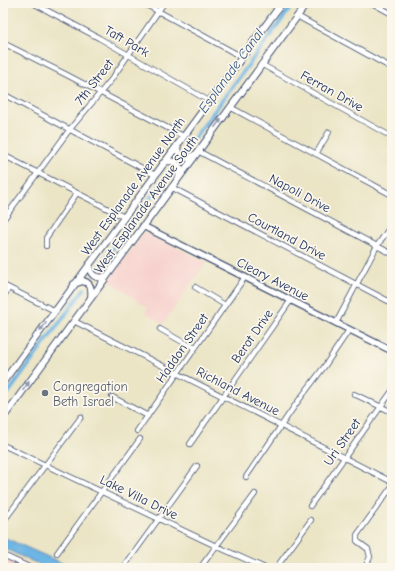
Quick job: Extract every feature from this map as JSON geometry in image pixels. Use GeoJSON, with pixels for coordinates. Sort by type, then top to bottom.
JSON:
{"type":"FeatureCollection","features":[{"type":"Feature","properties":{"kind":"main road"},"geometry":{"type":"LineString","coordinates":[[302,10],[303,3]]}},
{"type":"Feature","properties":{"kind":"main road","name":"West Esplanade Avenue South"},"geometry":{"type":"LineString","coordinates":[[3,418],[307,3]]}},
{"type":"Feature","properties":{"kind":"main road","name":"West Esplanade Avenue North"},"geometry":{"type":"LineString","coordinates":[[3,382],[280,5]]}},
{"type":"Feature","properties":{"kind":"main road"},"geometry":{"type":"LineString","coordinates":[[179,142],[177,150],[182,157],[188,158],[196,153]]}},
{"type":"Feature","properties":{"kind":"main road"},"geometry":{"type":"LineString","coordinates":[[163,163],[169,161],[175,162],[180,169],[179,177]]}},
{"type":"Feature","properties":{"kind":"main road"},"geometry":{"type":"LineString","coordinates":[[88,265],[93,276],[98,278],[107,276]]}},
{"type":"Feature","properties":{"kind":"main road"},"geometry":{"type":"LineString","coordinates":[[74,284],[83,281],[89,284],[91,287],[91,297]]}},
{"type":"Feature","properties":{"kind":"street"},"geometry":{"type":"LineString","coordinates":[[143,3],[242,57]]}},
{"type":"Feature","properties":{"kind":"street","name":"7th Street"},"geometry":{"type":"LineString","coordinates":[[3,220],[70,129],[129,55],[164,3]]}},
{"type":"Feature","properties":{"kind":"street"},"geometry":{"type":"LineString","coordinates":[[270,3],[280,5]]}},
{"type":"Feature","properties":{"kind":"street"},"geometry":{"type":"LineString","coordinates":[[372,3],[392,14]]}},
{"type":"Feature","properties":{"kind":"street","name":"Taft Park"},"geometry":{"type":"LineString","coordinates":[[36,4],[210,101]]}},
{"type":"Feature","properties":{"kind":"street"},"geometry":{"type":"LineString","coordinates":[[297,16],[392,68]]}},
{"type":"Feature","properties":{"kind":"street"},"geometry":{"type":"LineString","coordinates":[[3,43],[183,136]]}},
{"type":"Feature","properties":{"kind":"street","name":"Ferran Drive"},"geometry":{"type":"LineString","coordinates":[[261,64],[392,136]]}},
{"type":"Feature","properties":{"kind":"street"},"geometry":{"type":"LineString","coordinates":[[3,94],[154,175]]}},
{"type":"Feature","properties":{"kind":"street"},"geometry":{"type":"LineString","coordinates":[[230,107],[392,195]]}},
{"type":"Feature","properties":{"kind":"street"},"geometry":{"type":"LineString","coordinates":[[316,154],[329,132]]}},
{"type":"Feature","properties":{"kind":"street","name":"Napoli Drive"},"geometry":{"type":"LineString","coordinates":[[196,153],[392,254]]}},
{"type":"Feature","properties":{"kind":"street"},"geometry":{"type":"LineString","coordinates":[[3,155],[124,217]]}},
{"type":"Feature","properties":{"kind":"street","name":"Courtland Drive"},"geometry":{"type":"LineString","coordinates":[[171,188],[392,303]]}},
{"type":"Feature","properties":{"kind":"street"},"geometry":{"type":"LineString","coordinates":[[46,246],[46,238],[77,193]]}},
{"type":"Feature","properties":{"kind":"street"},"geometry":{"type":"LineString","coordinates":[[336,323],[355,284],[377,246],[392,224]]}},
{"type":"Feature","properties":{"kind":"street","name":"Cleary Avenue"},"geometry":{"type":"LineString","coordinates":[[144,226],[392,351]]}},
{"type":"Feature","properties":{"kind":"street","name":"Haddon Street"},"geometry":{"type":"LineString","coordinates":[[137,431],[245,277]]}},
{"type":"Feature","properties":{"kind":"street"},"geometry":{"type":"LineString","coordinates":[[3,285],[55,311]]}},
{"type":"Feature","properties":{"kind":"street"},"geometry":{"type":"LineString","coordinates":[[194,287],[225,305]]}},
{"type":"Feature","properties":{"kind":"street"},"geometry":{"type":"LineString","coordinates":[[3,297],[9,288]]}},
{"type":"Feature","properties":{"kind":"street","name":"Berot Drive"},"geometry":{"type":"LineString","coordinates":[[190,444],[291,300]]}},
{"type":"Feature","properties":{"kind":"street","name":"Richland Avenue"},"geometry":{"type":"LineString","coordinates":[[74,321],[392,482]]}},
{"type":"Feature","properties":{"kind":"street"},"geometry":{"type":"LineString","coordinates":[[160,330],[186,344],[196,347]]}},
{"type":"Feature","properties":{"kind":"street"},"geometry":{"type":"LineString","coordinates":[[246,477],[349,330]]}},
{"type":"Feature","properties":{"kind":"street","name":"Uri Street"},"geometry":{"type":"LineString","coordinates":[[310,506],[392,390]]}},
{"type":"Feature","properties":{"kind":"street"},"geometry":{"type":"LineString","coordinates":[[354,394],[392,412]]}},
{"type":"Feature","properties":{"kind":"street"},"geometry":{"type":"LineString","coordinates":[[112,398],[148,416]]}},
{"type":"Feature","properties":{"kind":"street"},"geometry":{"type":"LineString","coordinates":[[3,522],[81,417]]}},
{"type":"Feature","properties":{"kind":"street"},"geometry":{"type":"LineString","coordinates":[[57,553],[103,492],[140,439]]}},
{"type":"Feature","properties":{"kind":"street","name":"Lake Villa Drive"},"geometry":{"type":"LineString","coordinates":[[3,445],[265,568]]}},
{"type":"Feature","properties":{"kind":"street"},"geometry":{"type":"LineString","coordinates":[[123,568],[197,466]]}},
{"type":"Feature","properties":{"kind":"street"},"geometry":{"type":"LineString","coordinates":[[365,568],[370,557],[368,549],[357,541],[357,535],[392,486]]}},
{"type":"Feature","properties":{"kind":"street"},"geometry":{"type":"LineString","coordinates":[[200,568],[255,494]]}},
{"type":"Feature","properties":{"kind":"street"},"geometry":{"type":"LineString","coordinates":[[276,568],[311,520]]}},
{"type":"Feature","properties":{"kind":"street"},"geometry":{"type":"LineString","coordinates":[[3,555],[31,568]]}},
{"type":"Feature","properties":{"kind":"shaded area"},"geometry":{"type":"Polygon","coordinates":[[[144,232],[206,262],[163,324],[145,312],[148,308],[109,280],[144,232]]]}},
{"type":"Feature","properties":{"kind":"shaded area"},"geometry":{"type":"Polygon","coordinates":[[[3,552],[39,568],[3,568],[3,552]]]}},
{"type":"Feature","properties":{"kind":"water"},"geometry":{"type":"Polygon","coordinates":[[[3,537],[73,568],[47,568],[3,548],[3,537]]]}},
{"type":"Feature","properties":{"kind":"waterway","name":"Esplanade Canal"},"geometry":{"type":"LineString","coordinates":[[185,151],[294,3]]}},
{"type":"Feature","properties":{"kind":"waterway","name":"Esplanade Canal"},"geometry":{"type":"LineString","coordinates":[[97,270],[172,169]]}},
{"type":"Feature","properties":{"kind":"waterway","name":"Esplanade Canal"},"geometry":{"type":"LineString","coordinates":[[3,400],[84,289]]}},
{"type":"Feature","properties":{"kind":"place","name":"Congregation Beth Israel"},"geometry":{"type":"Point","coordinates":[45,393]}}]}
